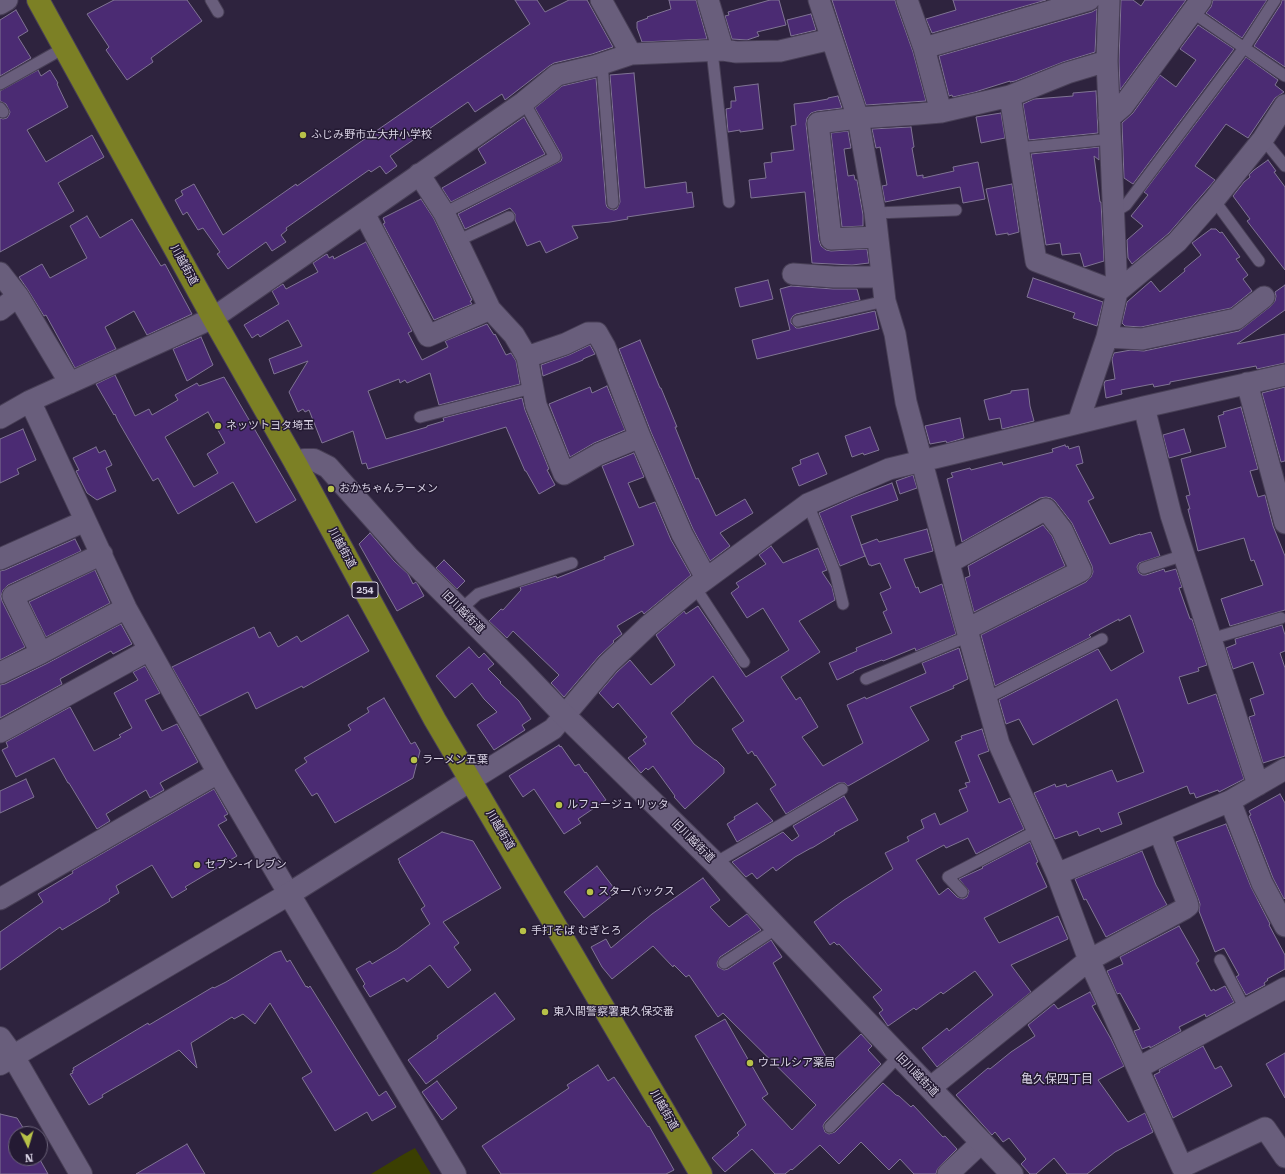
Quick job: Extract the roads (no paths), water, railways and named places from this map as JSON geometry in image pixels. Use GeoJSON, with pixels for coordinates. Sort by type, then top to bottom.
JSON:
{"type":"FeatureCollection","features":[{"type":"Feature","properties":{"kind":"highway","name":"川越街道"},"geometry":{"type":"LineString","coordinates":[[38,0],[213,318],[296,464],[435,720],[701,1174]]}},
{"type":"Feature","properties":{"kind":"street"},"geometry":{"type":"LineString","coordinates":[[0,4],[6,0]]}},
{"type":"Feature","properties":{"kind":"street"},"geometry":{"type":"LineString","coordinates":[[601,0],[631,54]]}},
{"type":"Feature","properties":{"kind":"street"},"geometry":{"type":"LineString","coordinates":[[708,0],[718,51]]}},
{"type":"Feature","properties":{"kind":"street"},"geometry":{"type":"LineString","coordinates":[[819,0],[858,118],[875,213],[885,301],[895,334],[906,402],[999,744],[1057,874],[1089,960],[1182,1167],[1264,1128],[1285,1157]]}},
{"type":"Feature","properties":{"kind":"street"},"geometry":{"type":"LineString","coordinates":[[907,0],[924,48],[941,112]]}},
{"type":"Feature","properties":{"kind":"street"},"geometry":{"type":"LineString","coordinates":[[1078,423],[1107,337],[1117,292],[1107,61],[1109,0]]}},
{"type":"Feature","properties":{"kind":"street"},"geometry":{"type":"LineString","coordinates":[[924,48],[1081,1]]}},
{"type":"Feature","properties":{"kind":"street"},"geometry":{"type":"LineString","coordinates":[[1109,118],[1123,106],[1197,6]]}},
{"type":"Feature","properties":{"kind":"street"},"geometry":{"type":"LineString","coordinates":[[0,418],[30,401],[213,318],[524,102],[557,75],[631,54],[780,50],[831,39]]}},
{"type":"Feature","properties":{"kind":"street"},"geometry":{"type":"LineString","coordinates":[[877,237],[832,239],[818,123],[858,118],[941,112],[1010,96],[1067,73],[1107,61]]}},
{"type":"Feature","properties":{"kind":"street"},"geometry":{"type":"LineString","coordinates":[[1010,96],[1036,261],[1117,292]]}},
{"type":"Feature","properties":{"kind":"street"},"geometry":{"type":"LineString","coordinates":[[1117,292],[1177,242],[1214,200],[1263,139],[1285,105]]}},
{"type":"Feature","properties":{"kind":"street"},"geometry":{"type":"LineString","coordinates":[[419,174],[444,214],[490,309],[514,335],[528,357],[536,405],[564,474],[599,454],[640,437]]}},
{"type":"Feature","properties":{"kind":"street"},"geometry":{"type":"LineString","coordinates":[[364,213],[428,336],[490,309]]}},
{"type":"Feature","properties":{"kind":"street"},"geometry":{"type":"LineString","coordinates":[[0,273],[18,296],[70,383]]}},
{"type":"Feature","properties":{"kind":"street"},"geometry":{"type":"LineString","coordinates":[[792,274],[834,277],[882,277]]}},
{"type":"Feature","properties":{"kind":"street"},"geometry":{"type":"LineString","coordinates":[[0,310],[18,296]]}},
{"type":"Feature","properties":{"kind":"street"},"geometry":{"type":"LineString","coordinates":[[1107,337],[1142,339],[1236,319],[1264,297]]}},
{"type":"Feature","properties":{"kind":"street"},"geometry":{"type":"LineString","coordinates":[[528,357],[565,344],[588,333],[597,333],[605,347],[640,437],[682,534],[700,583]]}},
{"type":"Feature","properties":{"kind":"street"},"geometry":{"type":"LineString","coordinates":[[6,1060],[289,894],[553,730],[608,664],[648,626],[700,583],[808,504],[889,469],[922,460],[983,447],[1247,382],[1285,375]]}},
{"type":"Feature","properties":{"kind":"street"},"geometry":{"type":"LineString","coordinates":[[1247,382],[1285,522]]}},
{"type":"Feature","properties":{"kind":"street"},"geometry":{"type":"LineString","coordinates":[[30,401],[126,608],[149,650],[218,773],[455,1174]]}},
{"type":"Feature","properties":{"kind":"street"},"geometry":{"type":"LineString","coordinates":[[1144,407],[1171,515],[1258,785]]}},
{"type":"Feature","properties":{"kind":"street","name":"旧川越街道"},"geometry":{"type":"LineString","coordinates":[[296,464],[304,460],[314,460],[328,467],[408,557],[564,715],[715,863],[1012,1174]]}},
{"type":"Feature","properties":{"kind":"street"},"geometry":{"type":"LineString","coordinates":[[950,562],[1046,509],[1062,530],[1081,571],[968,632]]}},
{"type":"Feature","properties":{"kind":"street"},"geometry":{"type":"LineString","coordinates":[[0,559],[85,521]]}},
{"type":"Feature","properties":{"kind":"street"},"geometry":{"type":"LineString","coordinates":[[41,653],[13,596],[102,554]]}},
{"type":"Feature","properties":{"kind":"street"},"geometry":{"type":"LineString","coordinates":[[0,673],[126,608]]}},
{"type":"Feature","properties":{"kind":"street"},"geometry":{"type":"LineString","coordinates":[[0,732],[149,650]]}},
{"type":"Feature","properties":{"kind":"street"},"geometry":{"type":"LineString","coordinates":[[1057,874],[1230,801],[1285,769]]}},
{"type":"Feature","properties":{"kind":"street"},"geometry":{"type":"LineString","coordinates":[[0,899],[218,773]]}},
{"type":"Feature","properties":{"kind":"street"},"geometry":{"type":"LineString","coordinates":[[1230,801],[1262,883],[1285,926]]}},
{"type":"Feature","properties":{"kind":"street"},"geometry":{"type":"LineString","coordinates":[[930,1088],[1089,960],[1188,906],[1159,830]]}},
{"type":"Feature","properties":{"kind":"street"},"geometry":{"type":"LineString","coordinates":[[1138,1068],[1285,988]]}},
{"type":"Feature","properties":{"kind":"street"},"geometry":{"type":"LineString","coordinates":[[0,1038],[6,1060],[81,1174]]}},
{"type":"Feature","properties":{"kind":"street"},"geometry":{"type":"LineString","coordinates":[[948,1174],[982,1142]]}},
{"type":"Feature","properties":{"kind":"lane"},"geometry":{"type":"LineString","coordinates":[[210,0],[218,12]]}},
{"type":"Feature","properties":{"kind":"lane"},"geometry":{"type":"LineString","coordinates":[[1113,213],[1126,205],[1244,48],[1275,0]]}},
{"type":"Feature","properties":{"kind":"lane"},"geometry":{"type":"LineString","coordinates":[[1197,6],[1244,48],[1285,76]]}},
{"type":"Feature","properties":{"kind":"lane"},"geometry":{"type":"LineString","coordinates":[[0,84],[64,48]]}},
{"type":"Feature","properties":{"kind":"lane"},"geometry":{"type":"LineString","coordinates":[[718,51],[729,202]]}},
{"type":"Feature","properties":{"kind":"lane"},"geometry":{"type":"LineString","coordinates":[[602,63],[613,203]]}},
{"type":"Feature","properties":{"kind":"lane"},"geometry":{"type":"LineString","coordinates":[[444,214],[555,157],[524,102]]}},
{"type":"Feature","properties":{"kind":"lane"},"geometry":{"type":"LineString","coordinates":[[1018,148],[1111,139]]}},
{"type":"Feature","properties":{"kind":"lane"},"geometry":{"type":"LineString","coordinates":[[1263,139],[1285,166]]}},
{"type":"Feature","properties":{"kind":"lane"},"geometry":{"type":"LineString","coordinates":[[1214,200],[1260,261]]}},
{"type":"Feature","properties":{"kind":"lane"},"geometry":{"type":"LineString","coordinates":[[875,213],[956,210]]}},
{"type":"Feature","properties":{"kind":"lane"},"geometry":{"type":"LineString","coordinates":[[457,241],[509,217]]}},
{"type":"Feature","properties":{"kind":"lane"},"geometry":{"type":"LineString","coordinates":[[798,321],[885,301]]}},
{"type":"Feature","properties":{"kind":"lane"},"geometry":{"type":"LineString","coordinates":[[420,417],[532,388]]}},
{"type":"Feature","properties":{"kind":"lane"},"geometry":{"type":"LineString","coordinates":[[808,504],[835,572],[843,604]]}},
{"type":"Feature","properties":{"kind":"lane"},"geometry":{"type":"LineString","coordinates":[[1144,568],[1184,555]]}},
{"type":"Feature","properties":{"kind":"lane"},"geometry":{"type":"LineString","coordinates":[[460,610],[478,594],[572,563]]}},
{"type":"Feature","properties":{"kind":"lane"},"geometry":{"type":"LineString","coordinates":[[700,583],[744,662]]}},
{"type":"Feature","properties":{"kind":"lane"},"geometry":{"type":"LineString","coordinates":[[1211,639],[1281,618]]}},
{"type":"Feature","properties":{"kind":"lane"},"geometry":{"type":"LineString","coordinates":[[866,679],[968,632]]}},
{"type":"Feature","properties":{"kind":"lane"},"geometry":{"type":"LineString","coordinates":[[987,698],[1102,638]]}},
{"type":"Feature","properties":{"kind":"lane"},"geometry":{"type":"LineString","coordinates":[[715,863],[842,788]]}},
{"type":"Feature","properties":{"kind":"lane"},"geometry":{"type":"LineString","coordinates":[[962,892],[948,877],[1038,830]]}},
{"type":"Feature","properties":{"kind":"lane"},"geometry":{"type":"LineString","coordinates":[[724,963],[777,928]]}},
{"type":"Feature","properties":{"kind":"lane"},"geometry":{"type":"LineString","coordinates":[[1220,960],[1245,1009]]}},
{"type":"Feature","properties":{"kind":"lane"},"geometry":{"type":"LineString","coordinates":[[830,1127],[899,1056]]}},
{"type":"Feature","properties":{"kind":"place","name":"ふじみ野市立大井小学校"},"geometry":{"type":"Point","coordinates":[303,135]}},
{"type":"Feature","properties":{"kind":"place","name":"ネッツトヨタ埼玉"},"geometry":{"type":"Point","coordinates":[218,426]}},
{"type":"Feature","properties":{"kind":"place","name":"おかちゃんラーメン"},"geometry":{"type":"Point","coordinates":[331,489]}},
{"type":"Feature","properties":{"kind":"place","name":"ラーメン五葉"},"geometry":{"type":"Point","coordinates":[414,760]}},
{"type":"Feature","properties":{"kind":"place","name":"ルフュージュ リッタ"},"geometry":{"type":"Point","coordinates":[559,805]}},
{"type":"Feature","properties":{"kind":"place","name":"セブン-イレブン"},"geometry":{"type":"Point","coordinates":[197,865]}},
{"type":"Feature","properties":{"kind":"place","name":"スターバックス"},"geometry":{"type":"Point","coordinates":[590,892]}},
{"type":"Feature","properties":{"kind":"place","name":"手打そば むぎとろ"},"geometry":{"type":"Point","coordinates":[523,931]}},
{"type":"Feature","properties":{"kind":"place","name":"東入間警察署東久保交番"},"geometry":{"type":"Point","coordinates":[545,1012]}},
{"type":"Feature","properties":{"kind":"place","name":"ウエルシア薬局"},"geometry":{"type":"Point","coordinates":[750,1063]}},
{"type":"Feature","properties":{"kind":"district","name":"亀久保四丁目"},"geometry":{"type":"Point","coordinates":[1057,1079]}}]}
